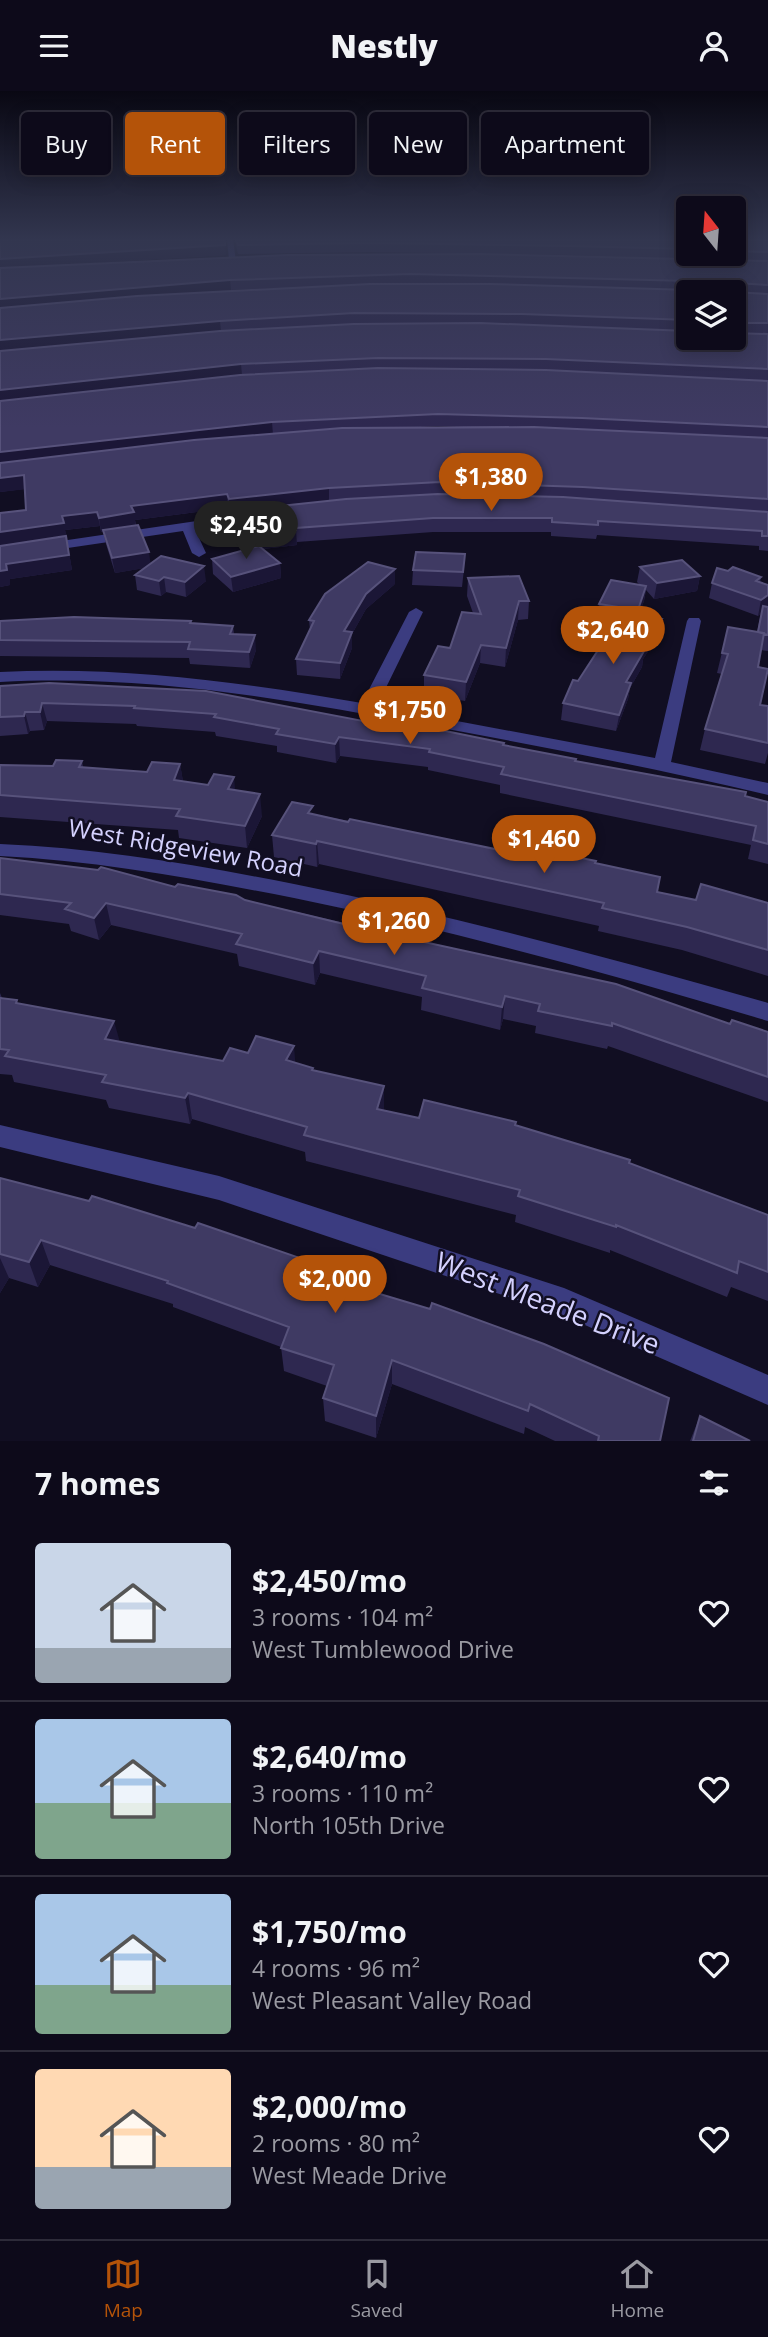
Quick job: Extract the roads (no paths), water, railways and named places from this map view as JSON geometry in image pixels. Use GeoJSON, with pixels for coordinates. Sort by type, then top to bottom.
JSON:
{"type":"FeatureCollection","features":[{"type":"Feature","properties":{"kind":"street"},"geometry":{"type":"LineString","coordinates":[[0,554],[268,515]]}},
{"type":"Feature","properties":{"kind":"street"},"geometry":{"type":"LineString","coordinates":[[187,526],[199,553]]}},
{"type":"Feature","properties":{"kind":"street"},"geometry":{"type":"LineString","coordinates":[[367,709],[416,612]]}},
{"type":"Feature","properties":{"kind":"street"},"geometry":{"type":"LineString","coordinates":[[662,764],[694,621]]}},
{"type":"Feature","properties":{"kind":"street"},"geometry":{"type":"LineString","coordinates":[[0,677],[38,674],[141,676],[230,685],[662,764],[768,789]]}},
{"type":"Feature","properties":{"kind":"street","name":"West Ridgeview Road"},"geometry":{"type":"LineString","coordinates":[[0,850],[61,851],[156,865],[348,901],[644,975],[768,1012]]}},
{"type":"Feature","properties":{"kind":"street","name":"West Meade Drive"},"geometry":{"type":"LineString","coordinates":[[0,1136],[219,1188],[484,1275],[564,1302],[768,1391]]}}]}
